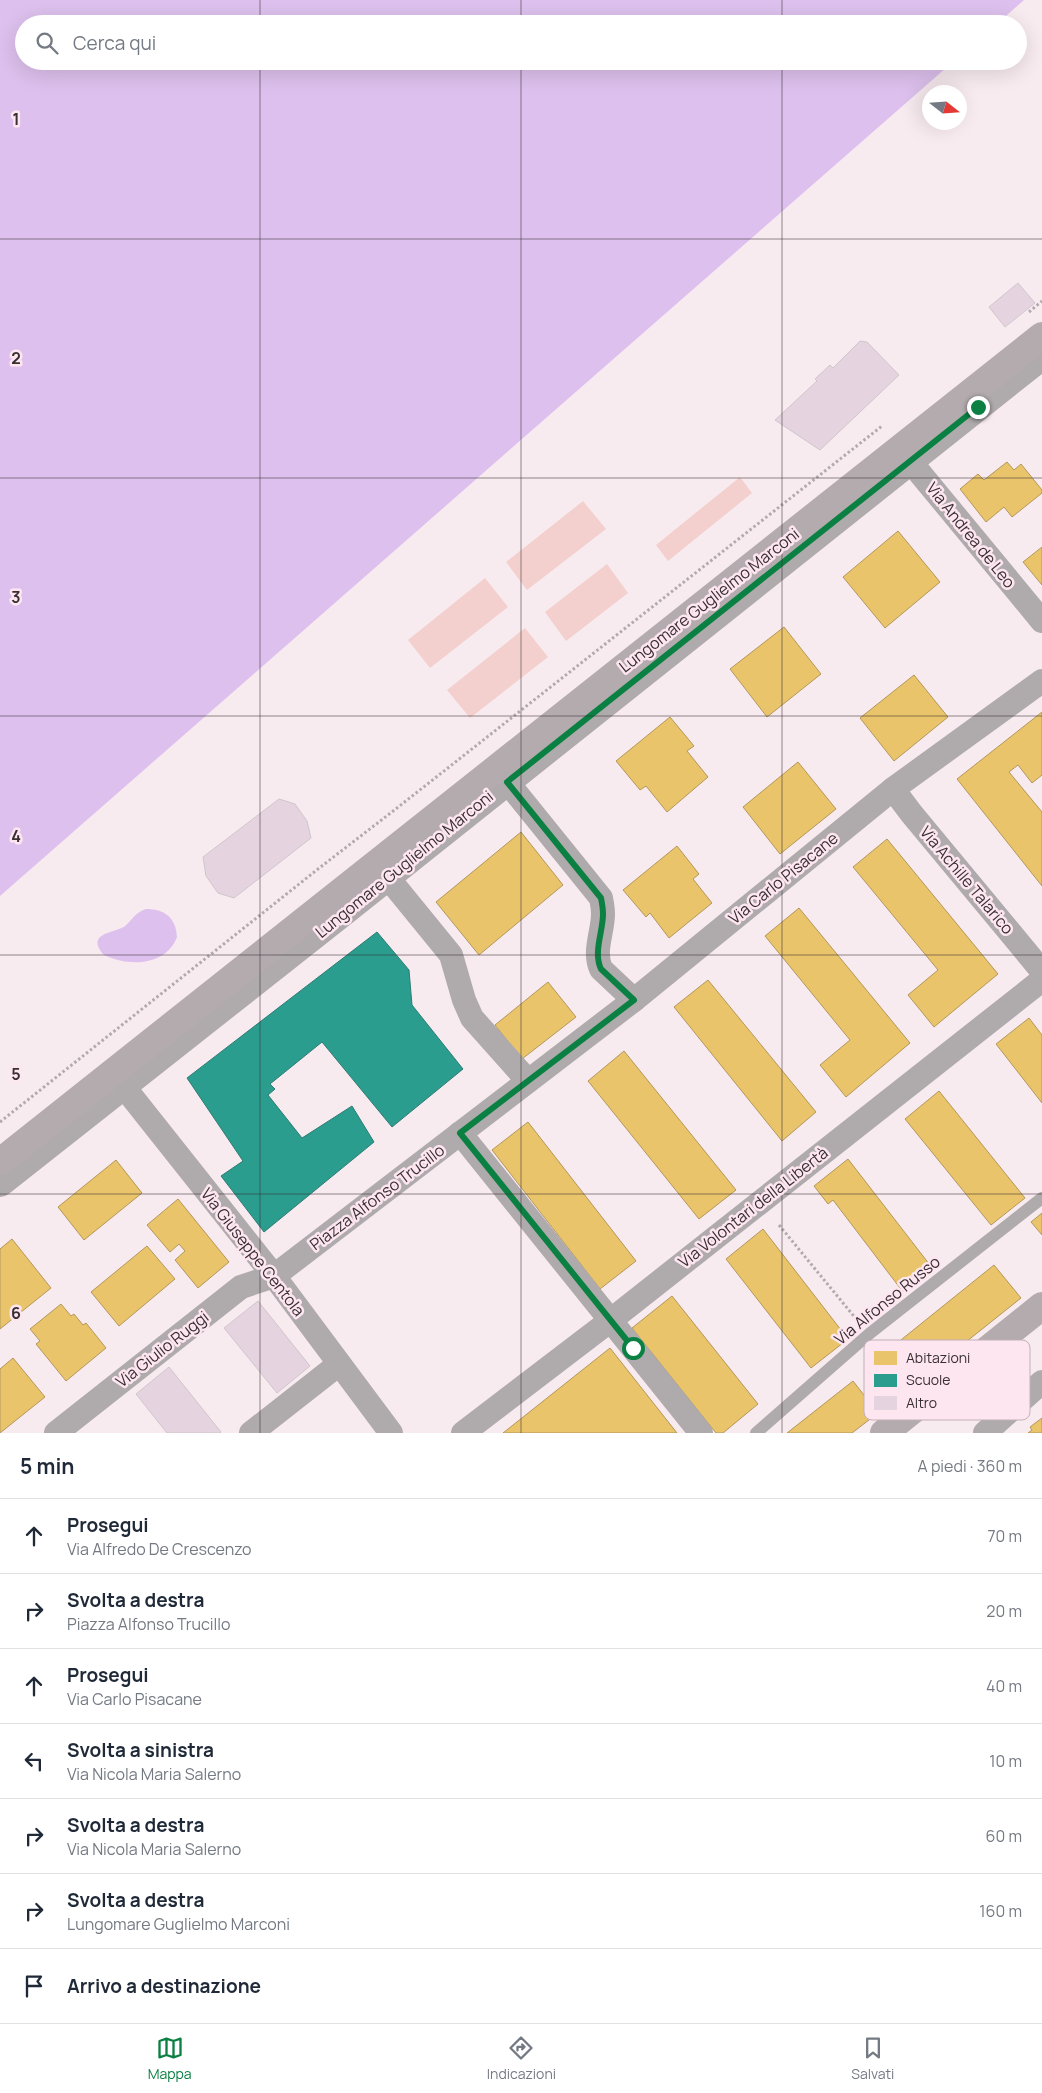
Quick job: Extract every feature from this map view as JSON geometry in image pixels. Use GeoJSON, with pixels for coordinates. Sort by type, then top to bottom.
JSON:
{"type":"FeatureCollection","features":[{"type":"Feature","properties":{"kind":"main road","name":"Lungomare Guglielmo Marconi"},"geometry":{"type":"LineString","coordinates":[[0,1162],[118,1079],[502,775],[905,455],[1042,336]]}},
{"type":"Feature","properties":{"kind":"main road"},"geometry":{"type":"LineString","coordinates":[[1000,1340],[1042,1306]]}},
{"type":"Feature","properties":{"kind":"main road"},"geometry":{"type":"LineString","coordinates":[[884,1433],[900,1420]]}},
{"type":"Feature","properties":{"kind":"street","name":"Lungomare Guglielmo Marconi"},"geometry":{"type":"LineString","coordinates":[[905,455],[1042,356]]}},
{"type":"Feature","properties":{"kind":"street","name":"Via Andrea de Leo"},"geometry":{"type":"LineString","coordinates":[[905,455],[1042,621]]}},
{"type":"Feature","properties":{"kind":"street","name":"Via Carlo Pisacane"},"geometry":{"type":"LineString","coordinates":[[528,1081],[634,1000],[893,789],[1042,681]]}},
{"type":"Feature","properties":{"kind":"street"},"geometry":{"type":"LineString","coordinates":[[502,775],[601,898],[603,912],[598,963],[601,969],[634,1000]]}},
{"type":"Feature","properties":{"kind":"street","name":"Via Achille Talarico"},"geometry":{"type":"LineString","coordinates":[[893,789],[1042,971]]}},
{"type":"Feature","properties":{"kind":"street"},"geometry":{"type":"LineString","coordinates":[[382,870],[451,955],[464,1000],[472,1018],[528,1081]]}},
{"type":"Feature","properties":{"kind":"street","name":"Via Volontari della Libertà"},"geometry":{"type":"LineString","coordinates":[[463,1433],[610,1320],[1042,980]]}},
{"type":"Feature","properties":{"kind":"street","name":"Lungomare Guglielmo Marconi"},"geometry":{"type":"LineString","coordinates":[[0,1183],[118,1079]]}},
{"type":"Feature","properties":{"kind":"street","name":"Via Giuseppe Centola"},"geometry":{"type":"LineString","coordinates":[[118,1079],[274,1276],[391,1433]]}},
{"type":"Feature","properties":{"kind":"street","name":"Piazza Alfonso Trucillo"},"geometry":{"type":"LineString","coordinates":[[274,1276],[528,1081]]}},
{"type":"Feature","properties":{"kind":"street"},"geometry":{"type":"LineString","coordinates":[[460,1133],[701,1433]]}},
{"type":"Feature","properties":{"kind":"street","name":"Via Giulio Ruggi"},"geometry":{"type":"LineString","coordinates":[[56,1433],[241,1287],[274,1276]]}},
{"type":"Feature","properties":{"kind":"street"},"geometry":{"type":"LineString","coordinates":[[251,1433],[339,1364]]}},
{"type":"Feature","properties":{"kind":"street"},"geometry":{"type":"LineString","coordinates":[[1030,1393],[1042,1382]]}},
{"type":"Feature","properties":{"kind":"street"},"geometry":{"type":"LineString","coordinates":[[988,1432],[1001,1420]]}},
{"type":"Feature","properties":{"kind":"lane","name":"Via Alfonso Russo"},"geometry":{"type":"LineString","coordinates":[[756,1433],[869,1334],[1042,1198]]}},
{"type":"Feature","properties":{"kind":"path"},"geometry":{"type":"LineString","coordinates":[[1026,314],[1042,301]]}},
{"type":"Feature","properties":{"kind":"path"},"geometry":{"type":"LineString","coordinates":[[0,1122],[318,869],[889,421]]}},
{"type":"Feature","properties":{"kind":"path"},"geometry":{"type":"LineString","coordinates":[[779,1225],[869,1334]]}},
{"type":"Feature","properties":{"kind":"shaded area"},"geometry":{"type":"Polygon","coordinates":[[[0,0],[1024,0],[1007,15],[15,15],[15,70],[944,70],[927,85],[922,85],[922,89],[0,896],[0,0]]]}},
{"type":"Feature","properties":{"kind":"shaded area"},"geometry":{"type":"Polygon","coordinates":[[[740,477],[752,493],[668,561],[656,545],[740,477]]]}},
{"type":"Feature","properties":{"kind":"shaded area"},"geometry":{"type":"Polygon","coordinates":[[[583,501],[606,529],[527,590],[506,562],[583,501]]]}},
{"type":"Feature","properties":{"kind":"shaded area"},"geometry":{"type":"Polygon","coordinates":[[[607,564],[628,593],[566,641],[545,612],[607,564]]]}},
{"type":"Feature","properties":{"kind":"shaded area"},"geometry":{"type":"Polygon","coordinates":[[[485,578],[508,607],[430,668],[408,640],[485,578]]]}},
{"type":"Feature","properties":{"kind":"shaded area"},"geometry":{"type":"Polygon","coordinates":[[[525,628],[548,657],[470,718],[447,690],[525,628]]]}},
{"type":"Feature","properties":{"kind":"shaded area"},"geometry":{"type":"Polygon","coordinates":[[[146,909],[163,913],[171,919],[177,937],[172,947],[156,959],[146,961],[124,961],[104,955],[99,947],[98,942],[100,938],[104,934],[125,926],[137,914],[146,909]]]}},
{"type":"Feature","properties":{"kind":"building: Abitazioni"},"geometry":{"type":"Polygon","coordinates":[[[1007,462],[1014,470],[1021,464],[1042,490],[1042,493],[1012,517],[1004,507],[986,522],[960,489],[978,474],[984,480],[1007,462]]]}},
{"type":"Feature","properties":{"kind":"building: Abitazioni"},"geometry":{"type":"Polygon","coordinates":[[[898,531],[940,582],[885,628],[843,577],[898,531]]]}},
{"type":"Feature","properties":{"kind":"building: Abitazioni"},"geometry":{"type":"Polygon","coordinates":[[[1042,547],[1042,585],[1023,562],[1042,547]]]}},
{"type":"Feature","properties":{"kind":"building: Abitazioni"},"geometry":{"type":"Polygon","coordinates":[[[784,627],[821,674],[767,717],[730,669],[784,627]]]}},
{"type":"Feature","properties":{"kind":"building: Abitazioni"},"geometry":{"type":"Polygon","coordinates":[[[914,675],[948,717],[894,761],[860,718],[914,675]]]}},
{"type":"Feature","properties":{"kind":"building: Abitazioni"},"geometry":{"type":"Polygon","coordinates":[[[1042,712],[1042,775],[1032,783],[1018,765],[1009,772],[1042,812],[1042,886],[957,779],[1042,712]]]}},
{"type":"Feature","properties":{"kind":"building: Abitazioni"},"geometry":{"type":"Polygon","coordinates":[[[670,717],[694,746],[687,751],[708,777],[667,812],[646,786],[640,790],[616,761],[670,717]]]}},
{"type":"Feature","properties":{"kind":"building: Abitazioni"},"geometry":{"type":"Polygon","coordinates":[[[798,762],[836,809],[780,854],[743,807],[798,762]]]}},
{"type":"Feature","properties":{"kind":"building: Abitazioni"},"geometry":{"type":"Polygon","coordinates":[[[521,832],[563,885],[479,955],[436,902],[521,832]]]}},
{"type":"Feature","properties":{"kind":"building: Abitazioni"},"geometry":{"type":"Polygon","coordinates":[[[887,839],[998,974],[934,1027],[908,995],[938,970],[853,867],[887,839]]]}},
{"type":"Feature","properties":{"kind":"building: Abitazioni"},"geometry":{"type":"Polygon","coordinates":[[[677,846],[699,874],[693,879],[712,903],[669,938],[650,913],[646,917],[623,890],[677,846]]]}},
{"type":"Feature","properties":{"kind":"building: Abitazioni"},"geometry":{"type":"Polygon","coordinates":[[[799,908],[910,1043],[846,1097],[820,1065],[850,1040],[765,936],[799,908]]]}},
{"type":"Feature","properties":{"kind":"building: Abitazioni"},"geometry":{"type":"Polygon","coordinates":[[[708,980],[816,1112],[782,1141],[674,1007],[708,980]]]}},
{"type":"Feature","properties":{"kind":"building: Abitazioni"},"geometry":{"type":"Polygon","coordinates":[[[548,982],[576,1017],[522,1059],[495,1025],[548,982]]]}},
{"type":"Feature","properties":{"kind":"building: Abitazioni"},"geometry":{"type":"Polygon","coordinates":[[[1029,1018],[1042,1035],[1042,1103],[996,1044],[1029,1018]]]}},
{"type":"Feature","properties":{"kind":"building: Abitazioni"},"geometry":{"type":"Polygon","coordinates":[[[624,1051],[736,1190],[699,1219],[588,1081],[624,1051]]]}},
{"type":"Feature","properties":{"kind":"building: Abitazioni"},"geometry":{"type":"Polygon","coordinates":[[[939,1091],[1025,1198],[991,1225],[905,1119],[939,1091]]]}},
{"type":"Feature","properties":{"kind":"building: Abitazioni"},"geometry":{"type":"Polygon","coordinates":[[[528,1122],[636,1261],[600,1289],[492,1150],[528,1122]]]}},
{"type":"Feature","properties":{"kind":"building: Abitazioni"},"geometry":{"type":"Polygon","coordinates":[[[848,1159],[933,1269],[903,1292],[833,1200],[828,1204],[814,1186],[848,1159]]]}},
{"type":"Feature","properties":{"kind":"building: Abitazioni"},"geometry":{"type":"Polygon","coordinates":[[[116,1160],[142,1193],[84,1240],[58,1207],[116,1160]]]}},
{"type":"Feature","properties":{"kind":"building: Abitazioni"},"geometry":{"type":"Polygon","coordinates":[[[178,1199],[229,1262],[198,1288],[175,1260],[185,1251],[179,1244],[170,1252],[147,1225],[178,1199]]]}},
{"type":"Feature","properties":{"kind":"building: Abitazioni"},"geometry":{"type":"Polygon","coordinates":[[[1042,1213],[1042,1235],[1031,1222],[1042,1213]]]}},
{"type":"Feature","properties":{"kind":"building: Abitazioni"},"geometry":{"type":"Polygon","coordinates":[[[763,1229],[848,1339],[811,1368],[726,1259],[763,1229]]]}},
{"type":"Feature","properties":{"kind":"building: Abitazioni"},"geometry":{"type":"Polygon","coordinates":[[[12,1239],[51,1288],[0,1329],[0,1249],[12,1239]]]}},
{"type":"Feature","properties":{"kind":"building: Abitazioni"},"geometry":{"type":"Polygon","coordinates":[[[147,1246],[175,1279],[119,1326],[91,1292],[147,1246]]]}},
{"type":"Feature","properties":{"kind":"building: Abitazioni"},"geometry":{"type":"Polygon","coordinates":[[[994,1265],[1021,1298],[968,1340],[901,1340],[994,1265]]]}},
{"type":"Feature","properties":{"kind":"building: Abitazioni"},"geometry":{"type":"Polygon","coordinates":[[[672,1296],[758,1404],[723,1433],[716,1433],[632,1328],[672,1296]]]}},
{"type":"Feature","properties":{"kind":"building: Abitazioni"},"geometry":{"type":"Polygon","coordinates":[[[61,1304],[71,1316],[74,1314],[83,1325],[86,1323],[106,1348],[66,1381],[36,1344],[40,1341],[30,1329],[61,1304]]]}},
{"type":"Feature","properties":{"kind":"building: Abitazioni"},"geometry":{"type":"Polygon","coordinates":[[[610,1348],[677,1433],[503,1433],[610,1348]]]}},
{"type":"Feature","properties":{"kind":"building: Abitazioni"},"geometry":{"type":"Polygon","coordinates":[[[13,1358],[45,1397],[0,1433],[0,1369],[13,1358]]]}},
{"type":"Feature","properties":{"kind":"building: Abitazioni"},"geometry":{"type":"Polygon","coordinates":[[[853,1381],[864,1395],[864,1420],[869,1420],[852,1433],[787,1433],[853,1381]]]}},
{"type":"Feature","properties":{"kind":"building: Abitazioni"},"geometry":{"type":"Polygon","coordinates":[[[1042,1418],[1042,1433],[1028,1433],[1032,1430],[1030,1427],[1042,1418]]]}},
{"type":"Feature","properties":{"kind":"building: Scuole"},"geometry":{"type":"Polygon","coordinates":[[[377,932],[409,970],[412,1005],[463,1069],[392,1127],[322,1042],[270,1084],[275,1089],[268,1095],[302,1138],[352,1106],[374,1142],[264,1232],[221,1176],[243,1161],[187,1078],[377,932]]]}},
{"type":"Feature","properties":{"kind":"building: Altro"},"geometry":{"type":"Polygon","coordinates":[[[1018,283],[1035,303],[1005,327],[989,307],[1018,283]]]}},
{"type":"Feature","properties":{"kind":"building: Altro"},"geometry":{"type":"Polygon","coordinates":[[[860,341],[867,342],[899,375],[820,450],[775,420],[817,381],[815,379],[830,365],[833,368],[860,341]]]}},
{"type":"Feature","properties":{"kind":"building: Altro"},"geometry":{"type":"Polygon","coordinates":[[[279,799],[295,804],[307,821],[311,838],[234,898],[218,893],[206,876],[203,857],[279,799]]]}},
{"type":"Feature","properties":{"kind":"building: Altro"},"geometry":{"type":"Polygon","coordinates":[[[258,1301],[310,1366],[277,1393],[224,1328],[258,1301]]]}},
{"type":"Feature","properties":{"kind":"building: Altro"},"geometry":{"type":"Polygon","coordinates":[[[169,1367],[220,1433],[167,1433],[136,1394],[169,1367]]]}},
{"type":"Feature","properties":{"kind":"route"},"geometry":{"type":"LineString","coordinates":[[633,1348],[481,1162],[460,1133],[634,1000],[601,969],[598,963],[603,912],[601,898],[507,782],[978,407]]}}]}
